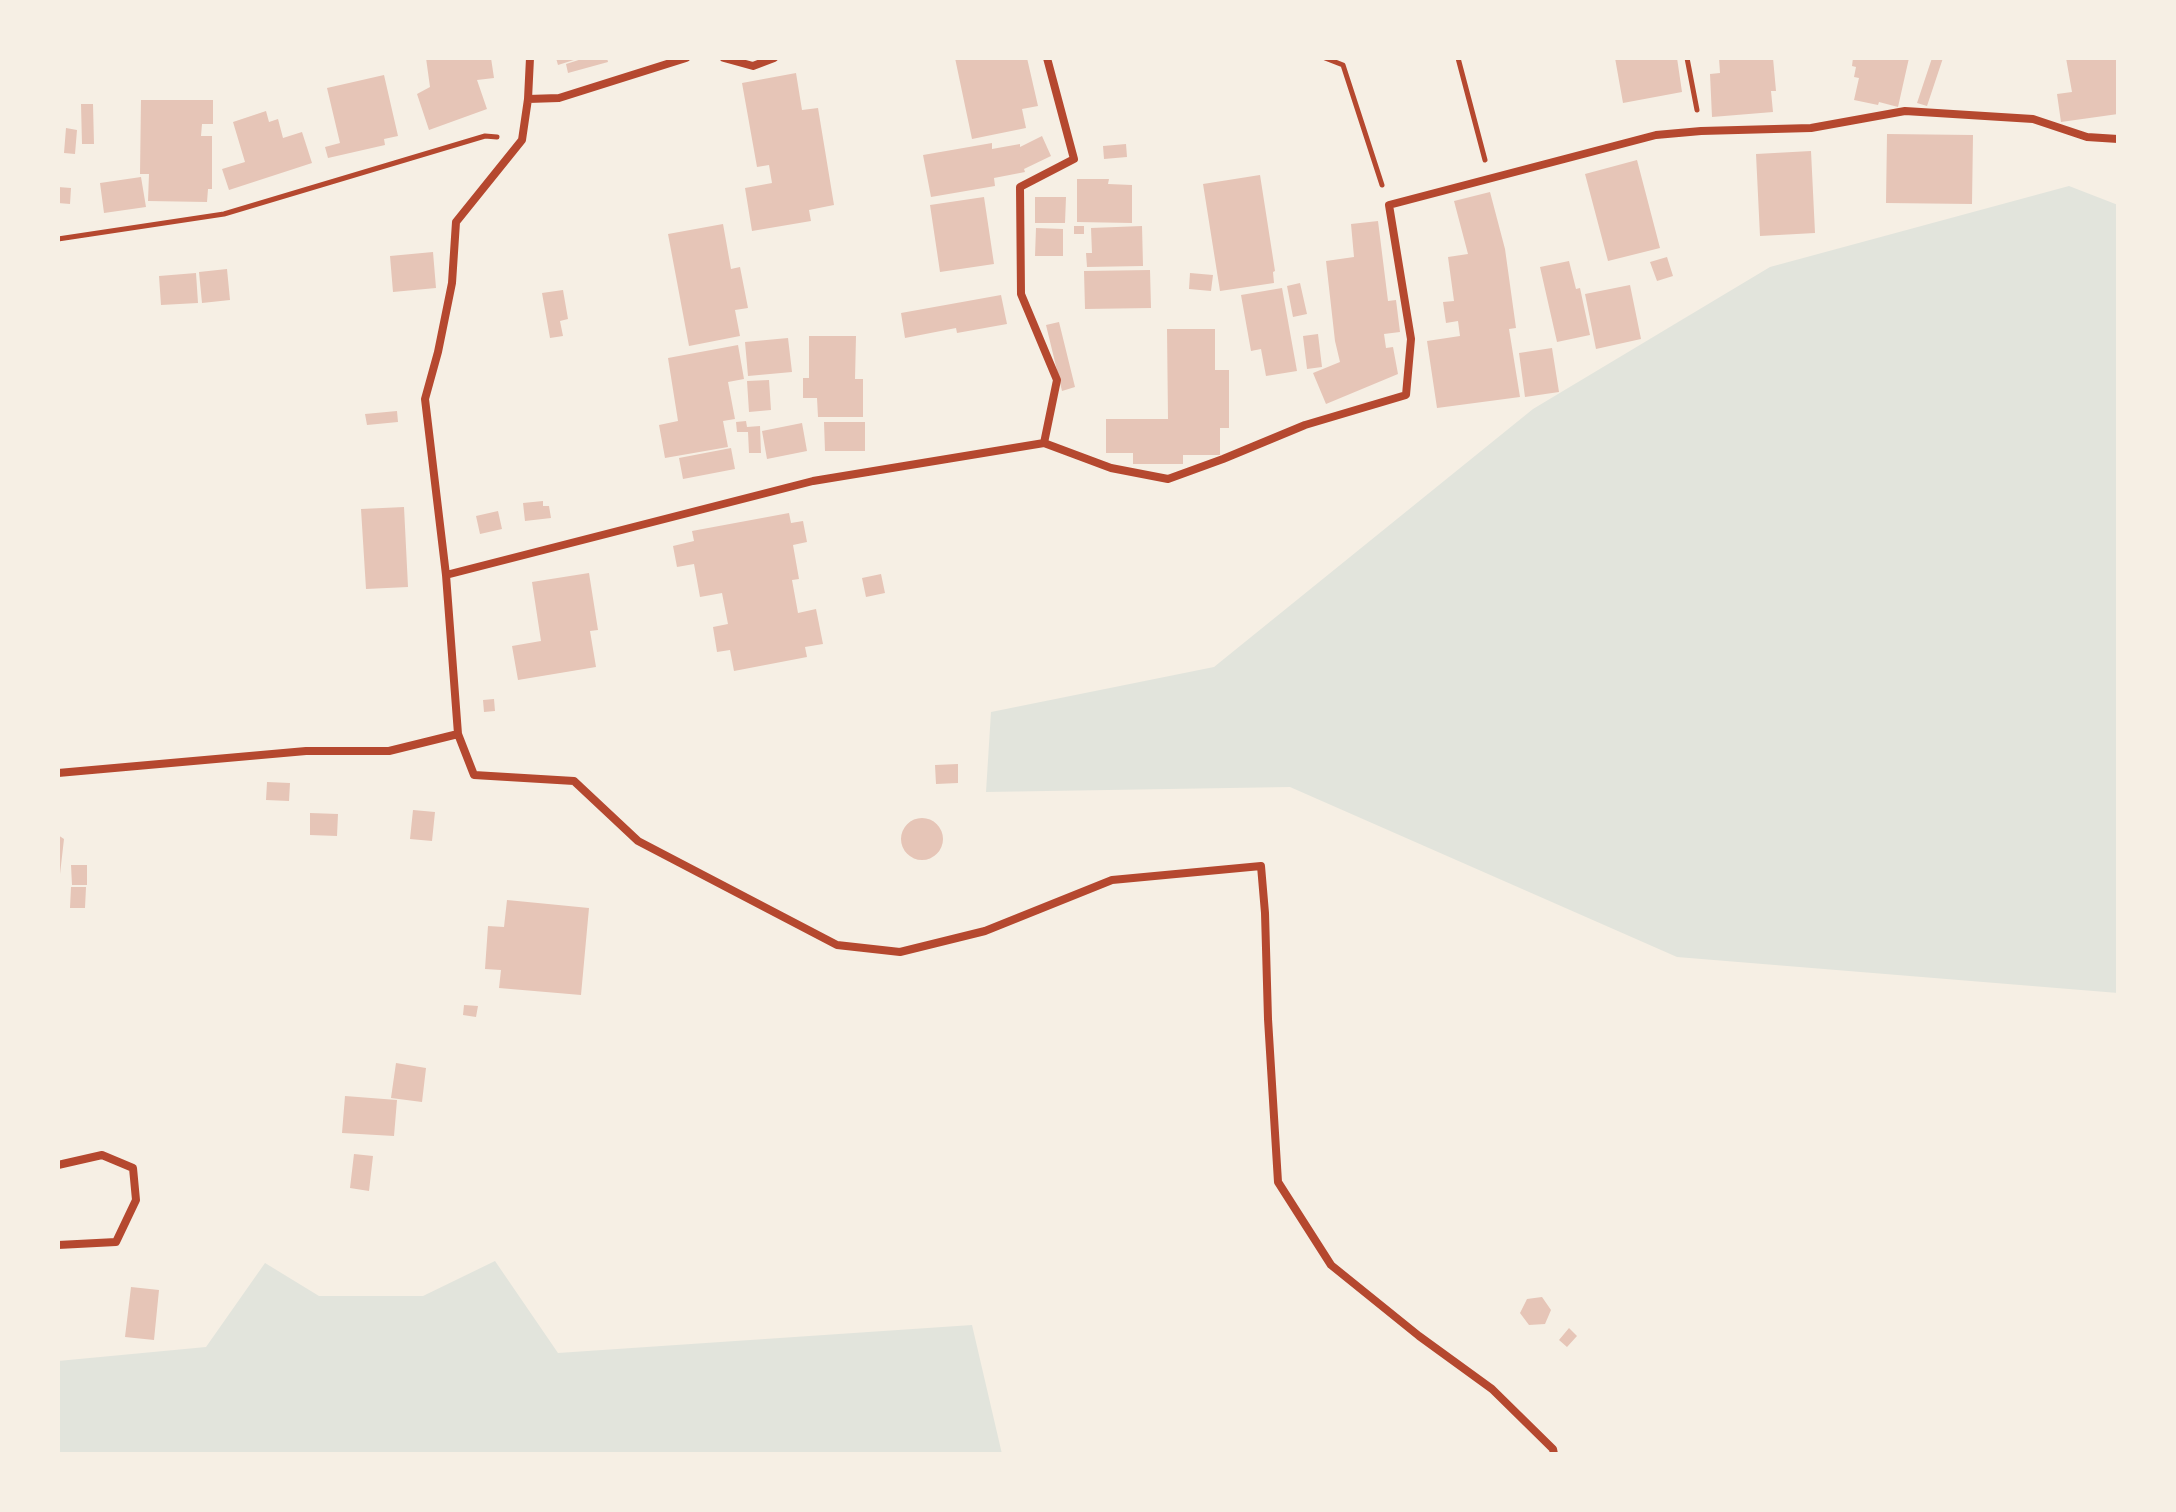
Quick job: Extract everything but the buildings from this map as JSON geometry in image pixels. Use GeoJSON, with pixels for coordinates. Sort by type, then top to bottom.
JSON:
{"type":"FeatureCollection","features":[{"type":"Feature","properties":{"kind":"street"},"geometry":{"type":"LineString","coordinates":[[530,58],[522,140],[456,222],[452,283],[425,399],[446,575],[458,734],[474,775],[574,781],[638,841],[837,945],[900,952],[985,931],[1112,880],[1261,866],[1278,1182],[1331,1265],[1419,1336],[1492,1389],[1553,1449],[1554,1454]]}},
{"type":"Feature","properties":{"kind":"street"},"geometry":{"type":"LineString","coordinates":[[528,99],[559,98],[686,58]]}},
{"type":"Feature","properties":{"kind":"street"},"geometry":{"type":"LineString","coordinates":[[724,58],[753,66],[774,58]]}},
{"type":"Feature","properties":{"kind":"street"},"geometry":{"type":"LineString","coordinates":[[1044,443],[1057,380],[1021,294],[1020,187],[1074,159],[1047,58]]}},
{"type":"Feature","properties":{"kind":"street"},"geometry":{"type":"LineString","coordinates":[[446,575],[813,481],[1044,443],[1111,468],[1168,479],[1305,425],[1406,395],[1411,339],[1389,205],[1656,135],[1811,128],[1905,111],[2033,119],[2087,137],[2118,139]]}},
{"type":"Feature","properties":{"kind":"street"},"geometry":{"type":"LineString","coordinates":[[58,773],[306,751],[389,751],[458,734]]}},
{"type":"Feature","properties":{"kind":"street"},"geometry":{"type":"LineString","coordinates":[[58,1165],[102,1155],[133,1168],[136,1200],[116,1242],[58,1245]]}},
{"type":"Feature","properties":{"kind":"path"},"geometry":{"type":"LineString","coordinates":[[1325,58],[1343,65],[1389,205]]}},
{"type":"Feature","properties":{"kind":"path"},"geometry":{"type":"LineString","coordinates":[[1458,58],[1490,180]]}},
{"type":"Feature","properties":{"kind":"path"},"geometry":{"type":"LineString","coordinates":[[1687,58],[1701,131]]}},
{"type":"Feature","properties":{"kind":"path"},"geometry":{"type":"LineString","coordinates":[[58,239],[224,214],[485,136],[522,140]]}},
{"type":"Feature","properties":{"kind":"shaded area"},"geometry":{"type":"Polygon","coordinates":[[[2069,186],[2118,205],[2118,993],[1677,957],[1290,787],[986,792],[991,712],[1214,667],[1533,409],[1770,267],[2069,186]]]}},
{"type":"Feature","properties":{"kind":"shaded area"},"geometry":{"type":"Polygon","coordinates":[[[495,1261],[558,1353],[972,1325],[1002,1454],[58,1454],[58,1361],[206,1347],[265,1263],[319,1296],[423,1296],[495,1261]]]}}]}
